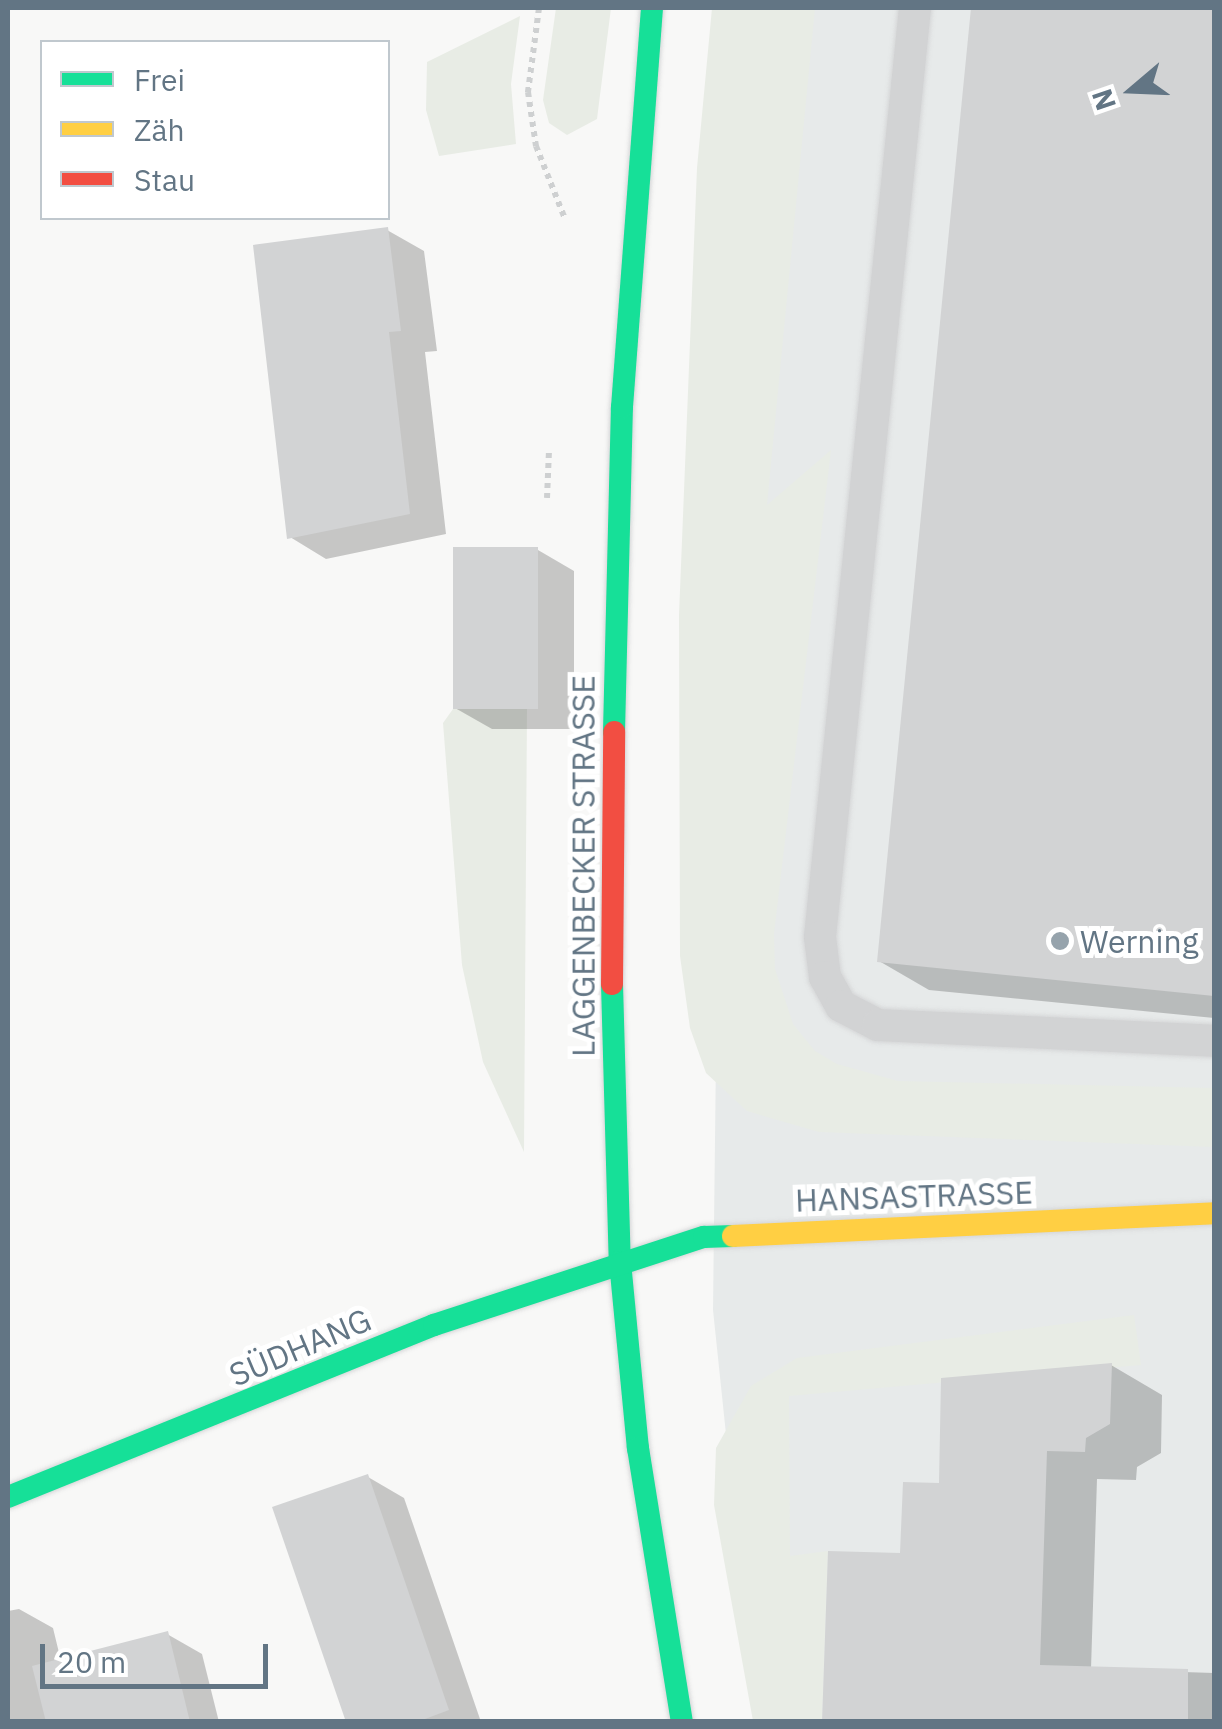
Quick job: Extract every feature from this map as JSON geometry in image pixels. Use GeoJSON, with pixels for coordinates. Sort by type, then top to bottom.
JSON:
{"type":"FeatureCollection","features":[{"type":"Feature","properties":{"kind":"street","name":"LAGGENBECKER STRASSE"},"geometry":{"type":"LineString","coordinates":[[652,8],[622,407],[610,922],[620,1262],[638,1448],[682,1722]]}},
{"type":"Feature","properties":{"kind":"street","name":"HANSASTRASSE"},"geometry":{"type":"LineString","coordinates":[[620,1262],[704,1237],[1214,1213]]}},
{"type":"Feature","properties":{"kind":"street","name":"SÜDHANG"},"geometry":{"type":"LineString","coordinates":[[8,1497],[206,1422],[434,1325],[620,1262]]}},
{"type":"Feature","properties":{"kind":"lane"},"geometry":{"type":"LineString","coordinates":[[915,8],[820,938],[824,977],[841,1006],[878,1024],[1214,1041]]}},
{"type":"Feature","properties":{"kind":"shaded area"},"geometry":{"type":"Polygon","coordinates":[[[556,8],[611,8],[597,119],[567,135],[549,123],[543,100],[556,8]]]}},
{"type":"Feature","properties":{"kind":"shaded area"},"geometry":{"type":"Polygon","coordinates":[[[712,8],[815,8],[767,505],[831,450],[774,934],[775,969],[793,1024],[815,1051],[837,1064],[898,1081],[1214,1088],[1214,1147],[819,1132],[747,1111],[706,1073],[690,1028],[680,956],[679,615],[697,168],[712,8]]]}},
{"type":"Feature","properties":{"kind":"shaded area"},"geometry":{"type":"Polygon","coordinates":[[[752,8],[1214,8],[1214,1721],[756,1721],[713,1310],[725,289],[752,8]]]}},
{"type":"Feature","properties":{"kind":"shaded area"},"geometry":{"type":"Polygon","coordinates":[[[520,16],[511,84],[516,144],[439,156],[426,110],[427,62],[520,16]]]}},
{"type":"Feature","properties":{"kind":"shaded area"},"geometry":{"type":"Polygon","coordinates":[[[453,709],[527,709],[524,1152],[483,1062],[462,965],[443,723],[453,709]]]}},
{"type":"Feature","properties":{"kind":"shaded area"},"geometry":{"type":"Polygon","coordinates":[[[1134,1315],[1141,1365],[789,1396],[790,1556],[828,1551],[822,1721],[753,1721],[714,1505],[716,1448],[751,1386],[797,1358],[1134,1315]]]}},
{"type":"Feature","properties":{"kind":"building"},"geometry":{"type":"Polygon","coordinates":[[[971,8],[1214,8],[1214,996],[877,962],[971,8]]]}},
{"type":"Feature","properties":{"kind":"building"},"geometry":{"type":"Polygon","coordinates":[[[388,227],[401,331],[389,332],[410,514],[287,539],[253,245],[388,227]]]}},
{"type":"Feature","properties":{"kind":"building"},"geometry":{"type":"Polygon","coordinates":[[[453,547],[538,547],[538,709],[453,709],[453,547]]]}},
{"type":"Feature","properties":{"kind":"building"},"geometry":{"type":"Polygon","coordinates":[[[1112,1363],[1110,1424],[1086,1438],[1085,1452],[1047,1451],[1040,1665],[1188,1669],[1188,1722],[822,1722],[828,1551],[900,1553],[903,1482],[939,1483],[941,1378],[1112,1363]]]}},
{"type":"Feature","properties":{"kind":"building"},"geometry":{"type":"Polygon","coordinates":[[[368,1474],[449,1710],[417,1722],[346,1722],[272,1507],[368,1474]]]}},
{"type":"Feature","properties":{"kind":"building"},"geometry":{"type":"Polygon","coordinates":[[[168,1631],[190,1722],[46,1722],[32,1666],[168,1631]]]}},
{"type":"Feature","properties":{"kind":"traffic: fast"},"geometry":{"type":"LineString","coordinates":[[614,732],[622,407],[652,8]]}},
{"type":"Feature","properties":{"kind":"traffic: fast"},"geometry":{"type":"LineString","coordinates":[[612,984],[620,1262],[638,1448],[682,1722]]}},
{"type":"Feature","properties":{"kind":"traffic: fast"},"geometry":{"type":"LineString","coordinates":[[8,1497],[434,1325],[704,1237],[733,1236]]}},
{"type":"Feature","properties":{"kind":"traffic: slow"},"geometry":{"type":"LineString","coordinates":[[733,1236],[1214,1213]]}},
{"type":"Feature","properties":{"kind":"traffic: jam"},"geometry":{"type":"LineString","coordinates":[[612,984],[614,732]]}},
{"type":"Feature","properties":{"kind":"place","name":"Werning"},"geometry":{"type":"Point","coordinates":[1060,941]}}]}
